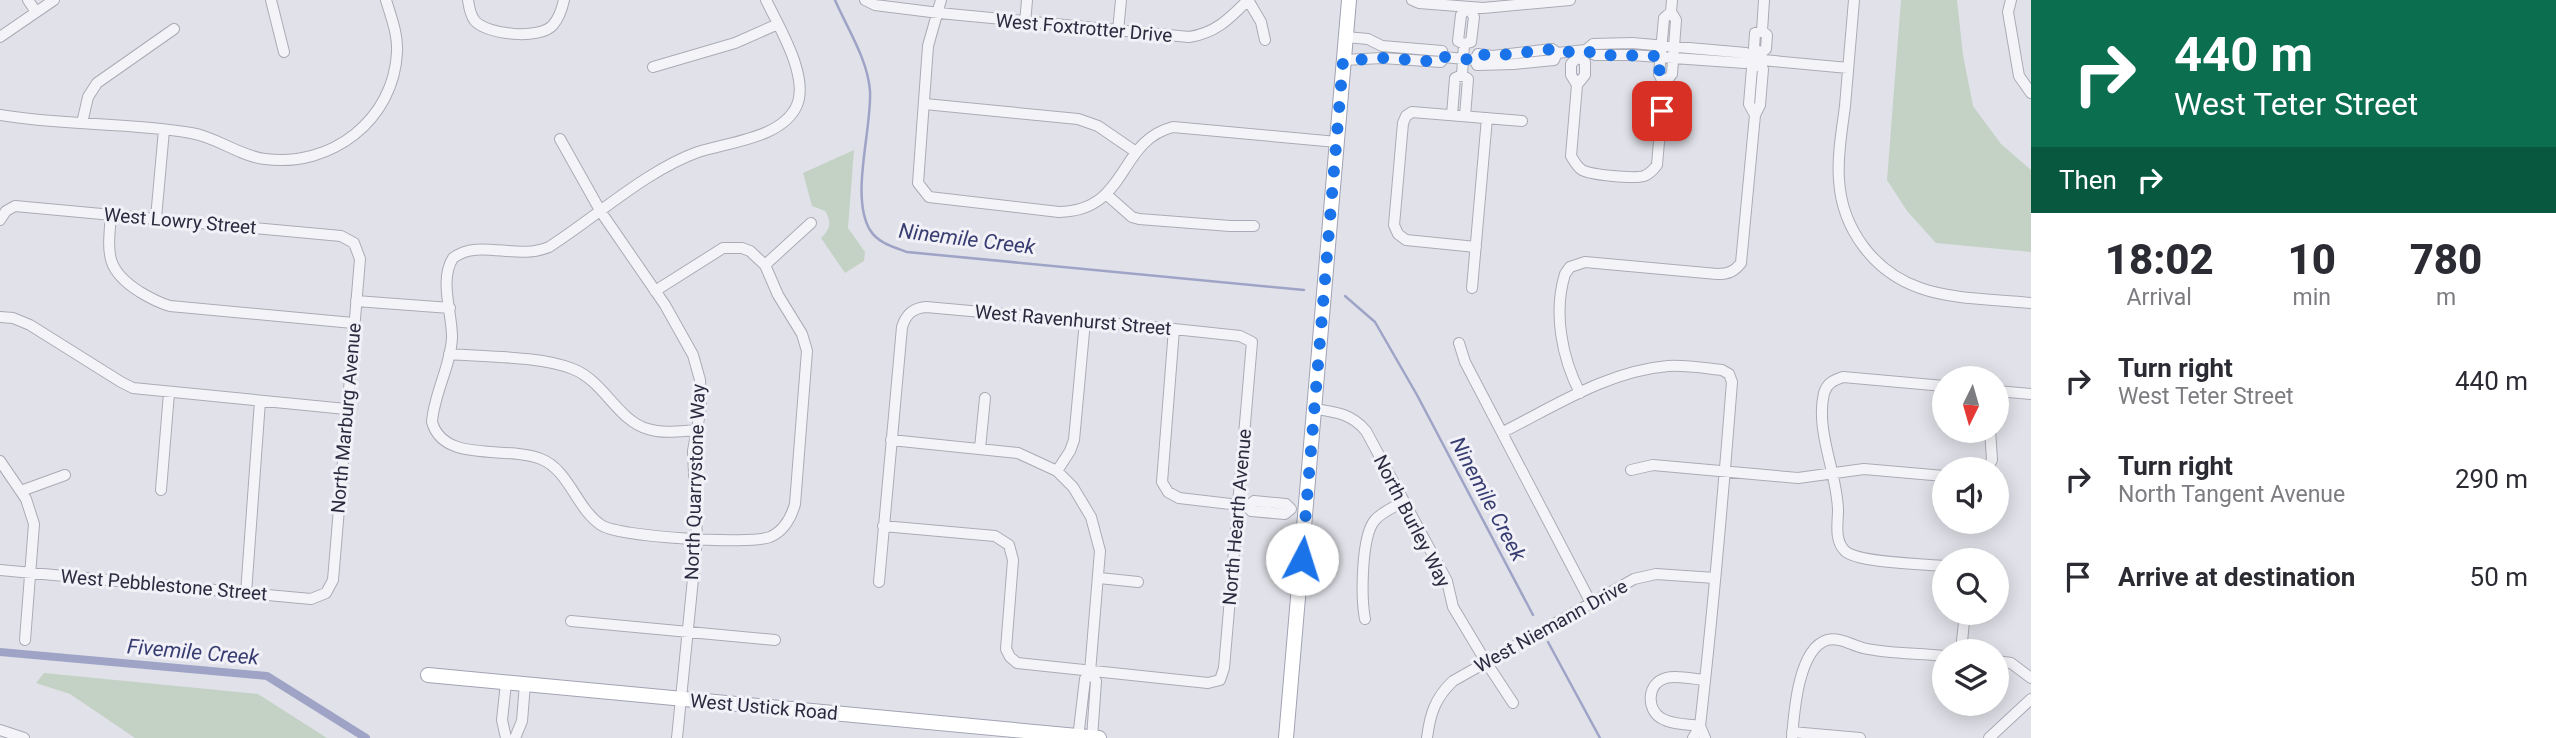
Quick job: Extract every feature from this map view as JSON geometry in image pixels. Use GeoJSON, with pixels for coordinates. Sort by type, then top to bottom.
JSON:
{"type":"FeatureCollection","features":[{"type":"Feature","properties":{"kind":"main road"},"geometry":{"type":"LineString","coordinates":[[1286,738],[1299,509],[1315,409],[1349,0]]}},
{"type":"Feature","properties":{"kind":"main road","name":"West Ustick Road"},"geometry":{"type":"LineString","coordinates":[[428,675],[1099,738]]}},
{"type":"Feature","properties":{"kind":"street"},"geometry":{"type":"LineString","coordinates":[[28,0],[36,12]]}},
{"type":"Feature","properties":{"kind":"street"},"geometry":{"type":"LineString","coordinates":[[0,37],[54,0]]}},
{"type":"Feature","properties":{"kind":"street"},"geometry":{"type":"LineString","coordinates":[[271,0],[284,52]]}},
{"type":"Feature","properties":{"kind":"street"},"geometry":{"type":"LineString","coordinates":[[0,115],[192,133],[263,159],[292,161],[318,156],[357,134],[383,101],[392,79],[397,52],[395,31],[386,0]]}},
{"type":"Feature","properties":{"kind":"street"},"geometry":{"type":"LineString","coordinates":[[468,0],[474,20],[482,26],[493,30],[539,34],[552,27],[564,0]]}},
{"type":"Feature","properties":{"kind":"street"},"geometry":{"type":"LineString","coordinates":[[655,291],[723,248],[742,247],[765,265],[778,295],[802,334],[807,351],[795,504],[789,521],[768,537],[756,541],[697,539],[617,531],[602,526],[589,514],[559,472],[542,459],[526,454],[459,448],[442,440],[435,431],[433,411],[452,336],[446,280],[453,258],[461,252],[478,249],[518,253],[541,251],[666,167],[698,152],[767,133],[789,119],[798,104],[800,86],[797,69],[766,0]]}},
{"type":"Feature","properties":{"kind":"street"},"geometry":{"type":"LineString","coordinates":[[941,0],[928,46],[918,183],[922,191],[937,200],[1068,212],[1085,208],[1107,195],[1136,152],[1157,133],[1183,126],[1337,142]]}},
{"type":"Feature","properties":{"kind":"street"},"geometry":{"type":"LineString","coordinates":[[1025,23],[1027,0]]}},
{"type":"Feature","properties":{"kind":"street"},"geometry":{"type":"LineString","coordinates":[[1118,31],[1121,0]]}},
{"type":"Feature","properties":{"kind":"street"},"geometry":{"type":"LineString","coordinates":[[1248,0],[1261,22],[1265,40]]}},
{"type":"Feature","properties":{"kind":"street","name":"West Foxtrotter Drive"},"geometry":{"type":"LineString","coordinates":[[866,1],[875,5],[1025,23],[1181,37],[1198,36],[1222,25],[1248,0]]}},
{"type":"Feature","properties":{"kind":"street"},"geometry":{"type":"LineString","coordinates":[[1412,0],[1419,3],[1520,6],[1570,0]]}},
{"type":"Feature","properties":{"kind":"street"},"geometry":{"type":"LineString","coordinates":[[1664,84],[1672,74],[1676,20],[1671,12],[1672,0]]}},
{"type":"Feature","properties":{"kind":"street"},"geometry":{"type":"LineString","coordinates":[[1580,393],[1566,362],[1560,327],[1562,282],[1570,267],[1585,261],[1727,274],[1741,263],[1755,115],[1749,104],[1752,68],[1766,49],[1767,34],[1762,31],[1764,0]]}},
{"type":"Feature","properties":{"kind":"street"},"geometry":{"type":"LineString","coordinates":[[1854,0],[1839,165],[1840,195],[1848,221],[1861,243],[1878,263],[1918,288],[1938,293],[2031,303]]}},
{"type":"Feature","properties":{"kind":"street"},"geometry":{"type":"LineString","coordinates":[[2011,0],[2008,12],[2019,76],[2031,93]]}},
{"type":"Feature","properties":{"kind":"street"},"geometry":{"type":"LineString","coordinates":[[1452,115],[1455,78],[1462,75],[1469,59],[1464,44],[1471,42],[1474,16],[1468,4]]}},
{"type":"Feature","properties":{"kind":"street"},"geometry":{"type":"LineString","coordinates":[[1580,53],[1572,64],[1571,75],[1577,85],[1571,156],[1576,164],[1591,172],[1644,176],[1652,172],[1657,165],[1664,84],[1659,74],[1664,18],[1671,12]]}},
{"type":"Feature","properties":{"kind":"street"},"geometry":{"type":"LineString","coordinates":[[653,67],[735,43],[778,24]]}},
{"type":"Feature","properties":{"kind":"street"},"geometry":{"type":"LineString","coordinates":[[82,122],[88,97],[97,83],[174,29]]}},
{"type":"Feature","properties":{"kind":"street"},"geometry":{"type":"LineString","coordinates":[[1346,37],[1368,39],[1382,46],[1441,51],[1444,57]]}},
{"type":"Feature","properties":{"kind":"street"},"geometry":{"type":"LineString","coordinates":[[1444,57],[1469,59],[1478,54],[1493,56],[1552,49],[1557,53],[1595,55],[1661,51],[1745,63],[1757,59],[1848,68]]}},
{"type":"Feature","properties":{"kind":"street"},"geometry":{"type":"LineString","coordinates":[[1343,61],[1382,58],[1441,62],[1444,57]]}},
{"type":"Feature","properties":{"kind":"street"},"geometry":{"type":"LineString","coordinates":[[1462,75],[1468,79],[1465,116]]}},
{"type":"Feature","properties":{"kind":"street"},"geometry":{"type":"LineString","coordinates":[[925,104],[1078,119],[1098,127],[1136,152]]}},
{"type":"Feature","properties":{"kind":"street"},"geometry":{"type":"LineString","coordinates":[[1476,247],[1406,240],[1398,234],[1394,225],[1406,116],[1412,112],[1522,121]]}},
{"type":"Feature","properties":{"kind":"street"},"geometry":{"type":"LineString","coordinates":[[1472,288],[1487,118]]}},
{"type":"Feature","properties":{"kind":"street"},"geometry":{"type":"LineString","coordinates":[[156,218],[163,130]]}},
{"type":"Feature","properties":{"kind":"street","name":"North Quarrystone Way"},"geometry":{"type":"LineString","coordinates":[[560,139],[601,212],[655,291],[696,363],[701,397],[694,451],[697,539],[677,738]]}},
{"type":"Feature","properties":{"kind":"street"},"geometry":{"type":"LineString","coordinates":[[1107,195],[1132,217],[1139,219],[1254,226]]}},
{"type":"Feature","properties":{"kind":"street","name":"West Lowry Street"},"geometry":{"type":"LineString","coordinates":[[3,215],[15,206],[341,236],[354,243]]}},
{"type":"Feature","properties":{"kind":"street"},"geometry":{"type":"LineString","coordinates":[[111,214],[108,247],[111,264],[121,279],[154,300],[170,306],[353,323]]}},
{"type":"Feature","properties":{"kind":"street"},"geometry":{"type":"LineString","coordinates":[[765,265],[811,223]]}},
{"type":"Feature","properties":{"kind":"street","name":"North Marburg Avenue"},"geometry":{"type":"LineString","coordinates":[[326,593],[333,580],[360,259],[359,250],[354,243]]}},
{"type":"Feature","properties":{"kind":"street"},"geometry":{"type":"LineString","coordinates":[[356,301],[450,308]]}},
{"type":"Feature","properties":{"kind":"street","name":"West Ravenhurst Street"},"geometry":{"type":"LineString","coordinates":[[891,440],[904,319],[910,312],[926,307],[1240,336],[1252,342]]}},
{"type":"Feature","properties":{"kind":"street"},"geometry":{"type":"LineString","coordinates":[[0,317],[13,318],[30,325],[121,383],[145,390],[346,409]]}},
{"type":"Feature","properties":{"kind":"street"},"geometry":{"type":"LineString","coordinates":[[1057,471],[1074,440],[1085,321]]}},
{"type":"Feature","properties":{"kind":"street"},"geometry":{"type":"LineString","coordinates":[[1174,329],[1162,464],[1162,482],[1168,492],[1179,498],[1243,505],[1254,501],[1286,504],[1299,509]]}},
{"type":"Feature","properties":{"kind":"street","name":"North Hearth Avenue"},"geometry":{"type":"LineString","coordinates":[[1090,671],[1208,683],[1220,680],[1224,668],[1243,505],[1252,342]]}},
{"type":"Feature","properties":{"kind":"street"},"geometry":{"type":"LineString","coordinates":[[1459,343],[1465,362],[1591,603]]}},
{"type":"Feature","properties":{"kind":"street"},"geometry":{"type":"LineString","coordinates":[[449,354],[562,365],[586,375],[628,419],[640,426],[657,431],[696,430]]}},
{"type":"Feature","properties":{"kind":"street"},"geometry":{"type":"LineString","coordinates":[[1503,432],[1580,393],[1630,373],[1670,366],[1722,370],[1729,374],[1732,382],[1725,472],[1705,680],[1700,726],[1693,738]]}},
{"type":"Feature","properties":{"kind":"street"},"geometry":{"type":"LineString","coordinates":[[1932,385],[1843,377],[1833,380],[1826,387],[1823,396],[1823,423],[1838,508],[1838,540],[1842,548],[1856,558],[1932,565]]}},
{"type":"Feature","properties":{"kind":"street"},"geometry":{"type":"LineString","coordinates":[[2009,392],[2031,394]]}},
{"type":"Feature","properties":{"kind":"street"},"geometry":{"type":"LineString","coordinates":[[161,489],[169,393]]}},
{"type":"Feature","properties":{"kind":"street"},"geometry":{"type":"LineString","coordinates":[[980,448],[985,398]]}},
{"type":"Feature","properties":{"kind":"street"},"geometry":{"type":"LineString","coordinates":[[246,593],[260,401]]}},
{"type":"Feature","properties":{"kind":"street","name":"North Burley Way"},"geometry":{"type":"LineString","coordinates":[[1315,409],[1338,412],[1359,422],[1447,581],[1453,607],[1514,703]]}},
{"type":"Feature","properties":{"kind":"street"},"geometry":{"type":"LineString","coordinates":[[879,582],[891,440],[1018,453],[1057,471],[1078,494],[1095,525],[1100,551],[1090,671],[1096,681],[1085,737]]}},
{"type":"Feature","properties":{"kind":"street"},"geometry":{"type":"LineString","coordinates":[[0,461],[21,491],[34,524],[25,640]]}},
{"type":"Feature","properties":{"kind":"street"},"geometry":{"type":"LineString","coordinates":[[1631,470],[1653,465],[1798,478],[1864,468],[1932,475]]}},
{"type":"Feature","properties":{"kind":"street"},"geometry":{"type":"LineString","coordinates":[[21,491],[65,475]]}},
{"type":"Feature","properties":{"kind":"street"},"geometry":{"type":"LineString","coordinates":[[1365,619],[1362,601],[1370,528],[1381,514],[1403,502]]}},
{"type":"Feature","properties":{"kind":"street"},"geometry":{"type":"LineString","coordinates":[[883,526],[995,537],[1009,545],[1013,560],[1006,649],[1010,657],[1017,663],[1090,671]]}},
{"type":"Feature","properties":{"kind":"street","name":"West Pebblestone Street"},"geometry":{"type":"LineString","coordinates":[[0,570],[311,599],[326,593]]}},
{"type":"Feature","properties":{"kind":"street","name":"West Niemann Drive"},"geometry":{"type":"LineString","coordinates":[[1427,738],[1429,719],[1441,693],[1453,681],[1625,583],[1645,575],[1715,578]]}},
{"type":"Feature","properties":{"kind":"street"},"geometry":{"type":"LineString","coordinates":[[1099,578],[1138,582]]}},
{"type":"Feature","properties":{"kind":"street"},"geometry":{"type":"LineString","coordinates":[[571,621],[775,640]]}},
{"type":"Feature","properties":{"kind":"street"},"geometry":{"type":"LineString","coordinates":[[1860,738],[1792,735],[1798,682],[1817,645],[1828,640],[1839,640],[1863,648],[1932,655]]}},
{"type":"Feature","properties":{"kind":"street"},"geometry":{"type":"LineString","coordinates":[[2009,663],[2031,678]]}},
{"type":"Feature","properties":{"kind":"street"},"geometry":{"type":"LineString","coordinates":[[1700,726],[1662,719],[1651,706],[1650,696],[1660,680],[1668,677],[1705,680]]}},
{"type":"Feature","properties":{"kind":"street"},"geometry":{"type":"LineString","coordinates":[[506,682],[502,720],[506,738]]}},
{"type":"Feature","properties":{"kind":"street"},"geometry":{"type":"LineString","coordinates":[[514,738],[522,721],[525,684]]}},
{"type":"Feature","properties":{"kind":"street"},"geometry":{"type":"LineString","coordinates":[[1989,738],[2031,699]]}},
{"type":"Feature","properties":{"kind":"street"},"geometry":{"type":"LineString","coordinates":[[1700,726],[1705,738]]}},
{"type":"Feature","properties":{"kind":"street"},"geometry":{"type":"LineString","coordinates":[[0,730],[24,738]]}},
{"type":"Feature","properties":{"kind":"green space"},"geometry":{"type":"Polygon","coordinates":[[[1901,0],[1957,0],[1963,55],[1973,106],[2001,144],[2031,170],[2031,252],[1936,243],[1907,211],[1887,180],[1901,0]]]}},
{"type":"Feature","properties":{"kind":"green space"},"geometry":{"type":"Polygon","coordinates":[[[854,150],[848,228],[865,252],[864,261],[845,273],[821,238],[828,229],[829,218],[825,211],[812,206],[803,173],[854,150]]]}},
{"type":"Feature","properties":{"kind":"green space"},"geometry":{"type":"Polygon","coordinates":[[[44,673],[258,694],[327,738],[135,738],[70,694],[36,683],[44,673]]]}},
{"type":"Feature","properties":{"kind":"waterway","name":"Ninemile Creek"},"geometry":{"type":"LineString","coordinates":[[835,0],[861,56],[868,79],[870,107],[863,162],[862,200],[864,216],[870,230],[882,241],[907,252],[1304,290]]}},
{"type":"Feature","properties":{"kind":"waterway","name":"Ninemile Creek"},"geometry":{"type":"LineString","coordinates":[[1345,296],[1375,322],[1417,395],[1533,615]]}},
{"type":"Feature","properties":{"kind":"waterway","name":"Ninemile Creek"},"geometry":{"type":"LineString","coordinates":[[1548,642],[1600,738]]}},
{"type":"Feature","properties":{"kind":"waterway","name":"Fivemile Creek"},"geometry":{"type":"LineString","coordinates":[[0,652],[267,676],[366,738]]}},
{"type":"Feature","properties":{"kind":"route"},"geometry":{"type":"LineString","coordinates":[[1302,559],[1343,61],[1382,58],[1441,62],[1444,57],[1475,60],[1478,54],[1493,56],[1552,49],[1557,53],[1586,50],[1595,55],[1661,56],[1659,74],[1664,84],[1662,111]]}}]}
